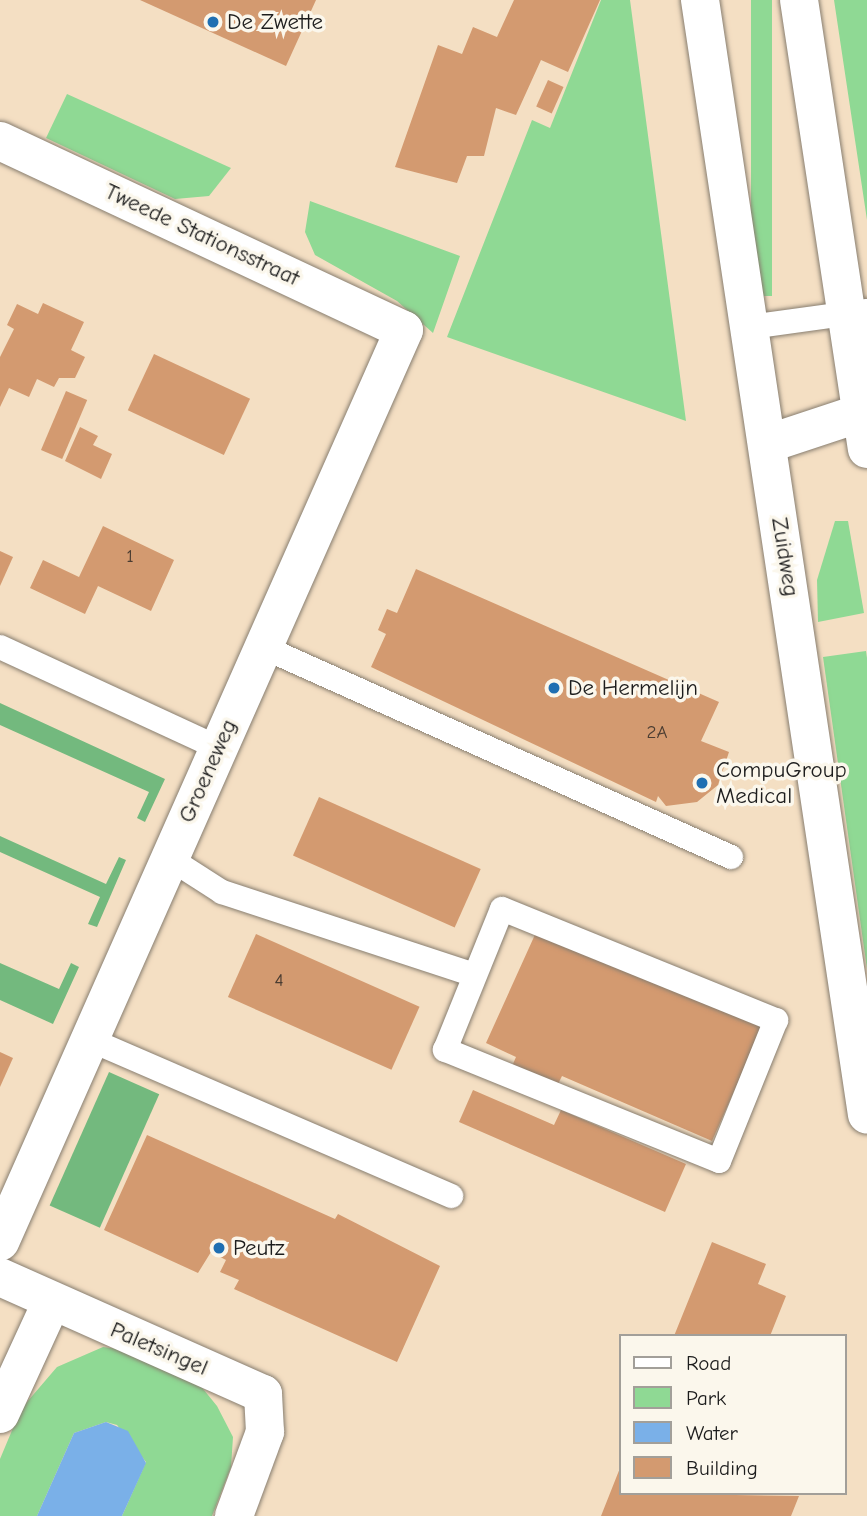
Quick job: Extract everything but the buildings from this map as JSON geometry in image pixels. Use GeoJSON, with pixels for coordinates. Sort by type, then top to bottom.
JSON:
{"type":"FeatureCollection","features":[{"type":"Feature","properties":{"kind":"street","name":"Zuidweg"},"geometry":{"type":"LineString","coordinates":[[700,0],[867,1115]]}},
{"type":"Feature","properties":{"kind":"street"},"geometry":{"type":"LineString","coordinates":[[767,444],[866,431],[856,312],[799,0]]}},
{"type":"Feature","properties":{"kind":"street","name":"Tweede Stationsstraat"},"geometry":{"type":"LineString","coordinates":[[0,141],[404,330]]}},
{"type":"Feature","properties":{"kind":"street","name":"Groeneweg"},"geometry":{"type":"LineString","coordinates":[[7,1227],[86,1038],[219,748],[404,330]]}},
{"type":"Feature","properties":{"kind":"street"},"geometry":{"type":"LineString","coordinates":[[0,1277],[51,1303],[0,1414]]}},
{"type":"Feature","properties":{"kind":"street","name":"Paletsingel"},"geometry":{"type":"LineString","coordinates":[[51,1303],[263,1394],[265,1432],[234,1516]]}},
{"type":"Feature","properties":{"kind":"lane"},"geometry":{"type":"LineString","coordinates":[[750,327],[856,312]]}},
{"type":"Feature","properties":{"kind":"lane"},"geometry":{"type":"LineString","coordinates":[[263,646],[731,858]]}},
{"type":"Feature","properties":{"kind":"lane"},"geometry":{"type":"LineString","coordinates":[[0,647],[219,748]]}},
{"type":"Feature","properties":{"kind":"lane"},"geometry":{"type":"LineString","coordinates":[[169,858],[222,892],[472,974]]}},
{"type":"Feature","properties":{"kind":"lane"},"geometry":{"type":"LineString","coordinates":[[502,909],[776,1020],[719,1161],[445,1050],[472,974],[502,909]]}},
{"type":"Feature","properties":{"kind":"lane"},"geometry":{"type":"LineString","coordinates":[[86,1038],[451,1196]]}},
{"type":"Feature","properties":{"kind":"green space"},"geometry":{"type":"Polygon","coordinates":[[[601,0],[630,0],[686,421],[447,337],[532,120],[550,128],[601,0]]]}},
{"type":"Feature","properties":{"kind":"green space"},"geometry":{"type":"Polygon","coordinates":[[[751,0],[772,0],[772,296],[751,296],[751,0]]]}},
{"type":"Feature","properties":{"kind":"green space"},"geometry":{"type":"Polygon","coordinates":[[[834,0],[867,0],[867,220],[834,0]]]}},
{"type":"Feature","properties":{"kind":"green space"},"geometry":{"type":"Polygon","coordinates":[[[67,94],[231,168],[209,196],[175,199],[46,138],[67,94]]]}},
{"type":"Feature","properties":{"kind":"green space"},"geometry":{"type":"Polygon","coordinates":[[[310,201],[460,256],[433,333],[397,301],[315,255],[305,232],[310,201]]]}},
{"type":"Feature","properties":{"kind":"green space"},"geometry":{"type":"Polygon","coordinates":[[[835,521],[848,521],[864,613],[818,622],[817,580],[835,521]]]}},
{"type":"Feature","properties":{"kind":"green space"},"geometry":{"type":"Polygon","coordinates":[[[866,651],[867,658],[867,969],[823,657],[866,651]]]}},
{"type":"Feature","properties":{"kind":"green space"},"geometry":{"type":"Polygon","coordinates":[[[0,703],[165,779],[145,822],[137,818],[149,792],[0,725],[0,703]]]}},
{"type":"Feature","properties":{"kind":"green space"},"geometry":{"type":"Polygon","coordinates":[[[0,836],[106,884],[119,857],[126,860],[97,927],[88,924],[100,897],[0,852],[0,836]]]}},
{"type":"Feature","properties":{"kind":"green space"},"geometry":{"type":"Polygon","coordinates":[[[0,963],[59,989],[71,963],[79,967],[53,1024],[0,1000],[0,963]]]}},
{"type":"Feature","properties":{"kind":"green space"},"geometry":{"type":"Polygon","coordinates":[[[109,1072],[159,1094],[100,1228],[50,1205],[109,1072]]]}},
{"type":"Feature","properties":{"kind":"green space"},"geometry":{"type":"Polygon","coordinates":[[[103,1347],[126,1350],[195,1379],[217,1406],[233,1437],[231,1467],[212,1516],[122,1516],[146,1462],[117,1425],[106,1422],[74,1433],[37,1516],[0,1516],[0,1459],[21,1409],[57,1367],[103,1347]]]}},
{"type":"Feature","properties":{"kind":"water"},"geometry":{"type":"Polygon","coordinates":[[[106,1422],[128,1431],[146,1463],[122,1516],[37,1516],[74,1433],[106,1422]]]}},
{"type":"Feature","properties":{"kind":"place","name":"De Zwette"},"geometry":{"type":"Point","coordinates":[213,22]}},
{"type":"Feature","properties":{"kind":"place","name":"De Hermelijn"},"geometry":{"type":"Point","coordinates":[554,688]}},
{"type":"Feature","properties":{"kind":"place","name":"CompuGroup Medical"},"geometry":{"type":"Point","coordinates":[702,783]}},
{"type":"Feature","properties":{"kind":"place","name":"Peutz"},"geometry":{"type":"Point","coordinates":[219,1248]}}]}
